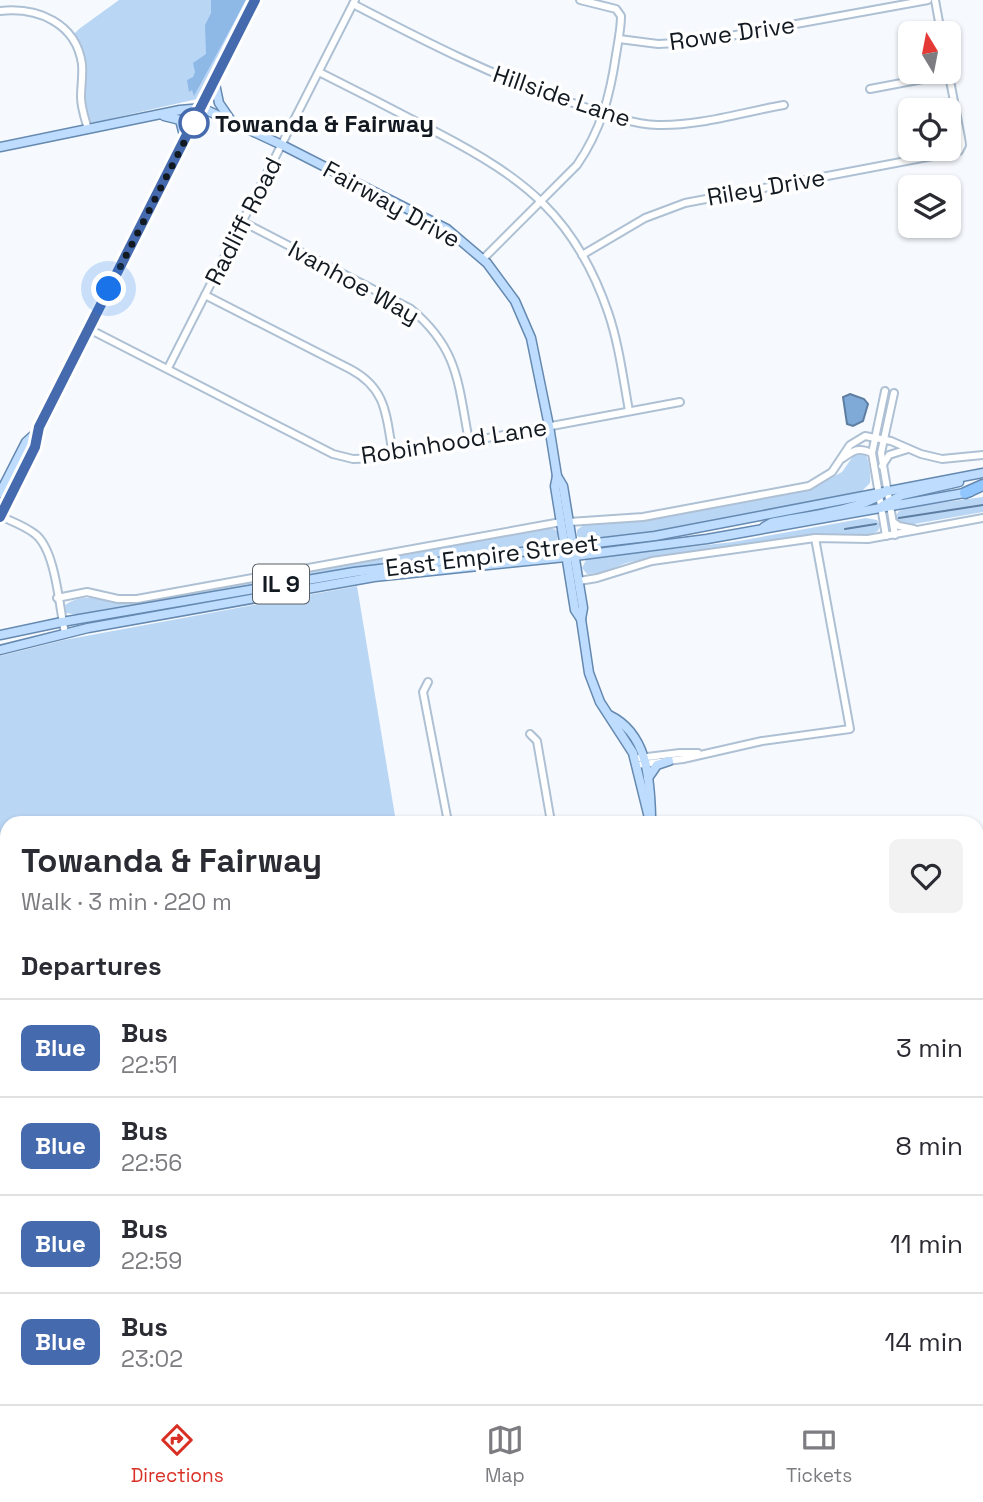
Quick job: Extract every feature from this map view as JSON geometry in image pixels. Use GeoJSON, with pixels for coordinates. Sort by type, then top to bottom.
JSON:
{"type":"FeatureCollection","features":[{"type":"Feature","properties":{"kind":"highway"},"geometry":{"type":"LineString","coordinates":[[965,493],[983,487]]}},
{"type":"Feature","properties":{"kind":"main road"},"geometry":{"type":"LineString","coordinates":[[0,493],[26,442],[36,433],[255,0]]}},
{"type":"Feature","properties":{"kind":"main road"},"geometry":{"type":"LineString","coordinates":[[215,83],[219,103],[232,121]]}},
{"type":"Feature","properties":{"kind":"main road"},"geometry":{"type":"LineString","coordinates":[[0,147],[202,107]]}},
{"type":"Feature","properties":{"kind":"main road","name":"Fairway Drive"},"geometry":{"type":"LineString","coordinates":[[202,107],[447,229],[483,259],[515,302],[531,338],[549,426],[557,476],[555,486],[565,522],[575,610],[581,619]]}},
{"type":"Feature","properties":{"kind":"main road"},"geometry":{"type":"LineString","coordinates":[[154,115],[180,120],[186,139]]}},
{"type":"Feature","properties":{"kind":"main road"},"geometry":{"type":"LineString","coordinates":[[0,516],[35,447],[36,433]]}},
{"type":"Feature","properties":{"kind":"main road"},"geometry":{"type":"LineString","coordinates":[[889,504],[902,495],[967,480],[978,474]]}},
{"type":"Feature","properties":{"kind":"main road","name":"East Empire Street"},"geometry":{"type":"LineString","coordinates":[[0,635],[367,570],[655,536],[978,474]]}},
{"type":"Feature","properties":{"kind":"main road","name":"East Empire Street"},"geometry":{"type":"LineString","coordinates":[[0,650],[65,633],[374,577],[570,556],[758,531],[880,508],[889,504],[965,493]]}},
{"type":"Feature","properties":{"kind":"main road"},"geometry":{"type":"LineString","coordinates":[[758,531],[771,523],[860,505],[878,495]]}},
{"type":"Feature","properties":{"kind":"main road","name":"Fairway Drive"},"geometry":{"type":"LineString","coordinates":[[570,556],[579,581],[583,608],[581,619],[589,673],[608,715],[622,722],[638,744],[649,816]]}},
{"type":"Feature","properties":{"kind":"main road"},"geometry":{"type":"LineString","coordinates":[[648,778],[657,765],[669,761]]}},
{"type":"Feature","properties":{"kind":"main road","name":"Fairway Drive"},"geometry":{"type":"LineString","coordinates":[[640,762],[648,778],[650,816]]}},
{"type":"Feature","properties":{"kind":"street"},"geometry":{"type":"LineString","coordinates":[[483,259],[577,165],[604,114],[622,20],[620,12],[580,0]]}},
{"type":"Feature","properties":{"kind":"street","name":"Rowe Drive"},"geometry":{"type":"LineString","coordinates":[[619,39],[658,44],[697,42],[928,0]]}},
{"type":"Feature","properties":{"kind":"street"},"geometry":{"type":"LineString","coordinates":[[935,0],[939,21]]}},
{"type":"Feature","properties":{"kind":"street","name":"Radliff Road"},"geometry":{"type":"LineString","coordinates":[[168,368],[354,2]]}},
{"type":"Feature","properties":{"kind":"street","name":"Hillside Lane"},"geometry":{"type":"LineString","coordinates":[[354,2],[483,70],[604,114],[644,124],[671,124],[784,105]]}},
{"type":"Feature","properties":{"kind":"street"},"geometry":{"type":"LineString","coordinates":[[0,11],[23,11],[43,15],[58,22],[70,34],[82,62],[81,102],[88,130]]}},
{"type":"Feature","properties":{"kind":"street"},"geometry":{"type":"LineString","coordinates":[[319,72],[472,150],[513,177],[542,201],[582,255],[598,285],[609,314],[629,411]]}},
{"type":"Feature","properties":{"kind":"street"},"geometry":{"type":"LineString","coordinates":[[870,89],[898,83]]}},
{"type":"Feature","properties":{"kind":"street","name":"Riley Drive"},"geometry":{"type":"LineString","coordinates":[[582,255],[646,218],[685,203],[954,153],[961,149],[961,138],[951,84]]}},
{"type":"Feature","properties":{"kind":"street","name":"Ivanhoe Way"},"geometry":{"type":"LineString","coordinates":[[243,222],[411,309],[429,324],[447,348],[454,368],[469,441]]}},
{"type":"Feature","properties":{"kind":"street"},"geometry":{"type":"LineString","coordinates":[[205,295],[351,369],[370,382],[380,396],[386,414],[393,455]]}},
{"type":"Feature","properties":{"kind":"street","name":"Robinhood Lane"},"geometry":{"type":"LineString","coordinates":[[89,329],[333,454],[360,460],[680,402]]}},
{"type":"Feature","properties":{"kind":"street"},"geometry":{"type":"LineString","coordinates":[[884,391],[872,453],[886,536]]}},
{"type":"Feature","properties":{"kind":"street"},"geometry":{"type":"LineString","coordinates":[[894,393],[881,453],[895,535]]}},
{"type":"Feature","properties":{"kind":"street"},"geometry":{"type":"LineString","coordinates":[[57,598],[87,592],[118,599],[148,598],[565,522],[643,517],[801,488],[826,477],[853,442],[865,436],[874,436],[942,459],[983,455]]}},
{"type":"Feature","properties":{"kind":"street"},"geometry":{"type":"LineString","coordinates":[[882,466],[889,455],[909,449]]}},
{"type":"Feature","properties":{"kind":"street"},"geometry":{"type":"LineString","coordinates":[[842,459],[854,450],[872,453]]}},
{"type":"Feature","properties":{"kind":"street"},"geometry":{"type":"LineString","coordinates":[[0,516],[35,534],[44,544],[65,633]]}},
{"type":"Feature","properties":{"kind":"street"},"geometry":{"type":"LineString","coordinates":[[579,581],[652,561],[815,538],[862,540],[983,517]]}},
{"type":"Feature","properties":{"kind":"street"},"geometry":{"type":"LineString","coordinates":[[892,522],[918,529]]}},
{"type":"Feature","properties":{"kind":"street"},"geometry":{"type":"LineString","coordinates":[[640,762],[669,761],[761,741],[850,729],[815,538]]}},
{"type":"Feature","properties":{"kind":"street"},"geometry":{"type":"LineString","coordinates":[[428,682],[423,692],[447,816]]}},
{"type":"Feature","properties":{"kind":"street"},"geometry":{"type":"LineString","coordinates":[[530,734],[537,741],[550,816]]}},
{"type":"Feature","properties":{"kind":"street"},"geometry":{"type":"LineString","coordinates":[[640,762],[680,752],[704,753]]}},
{"type":"Feature","properties":{"kind":"shaded area"},"geometry":{"type":"Polygon","coordinates":[[[119,0],[247,0],[197,99],[92,123],[85,112],[84,68],[73,35],[119,0]]]}},
{"type":"Feature","properties":{"kind":"shaded area"},"geometry":{"type":"Polygon","coordinates":[[[211,0],[246,0],[194,96],[192,90],[189,92],[187,80],[193,77],[195,72],[193,63],[206,54],[205,25],[211,13],[211,0]]]}},
{"type":"Feature","properties":{"kind":"shaded area"},"geometry":{"type":"Polygon","coordinates":[[[850,394],[864,399],[868,404],[863,421],[853,426],[847,424],[843,397],[850,394]]]}},
{"type":"Feature","properties":{"kind":"shaded area"},"geometry":{"type":"Polygon","coordinates":[[[856,452],[865,453],[868,459],[870,483],[862,491],[651,533],[588,541],[577,536],[577,530],[585,524],[632,522],[809,490],[842,472],[856,452]]]}},
{"type":"Feature","properties":{"kind":"shaded area"},"geometry":{"type":"Polygon","coordinates":[[[983,497],[983,512],[908,525],[897,522],[895,517],[899,511],[909,507],[983,497]]]}},
{"type":"Feature","properties":{"kind":"shaded area"},"geometry":{"type":"Polygon","coordinates":[[[866,518],[877,520],[880,525],[878,531],[866,536],[815,535],[654,557],[626,563],[601,573],[587,574],[582,568],[586,560],[593,558],[733,542],[866,518]]]}},
{"type":"Feature","properties":{"kind":"shaded area"},"geometry":{"type":"Polygon","coordinates":[[[545,528],[558,532],[557,542],[385,563],[79,615],[66,613],[65,605],[81,598],[136,603],[545,528]]]}},
{"type":"Feature","properties":{"kind":"shaded area"},"geometry":{"type":"Polygon","coordinates":[[[357,586],[395,816],[0,816],[0,656],[64,640],[357,586]]]}},
{"type":"Feature","properties":{"kind":"waterway"},"geometry":{"type":"LineString","coordinates":[[899,518],[983,505]]}},
{"type":"Feature","properties":{"kind":"waterway"},"geometry":{"type":"LineString","coordinates":[[845,529],[876,524]]}},
{"type":"Feature","properties":{"kind":"bus line","name":"Blue"},"geometry":{"type":"LineString","coordinates":[[0,517],[35,447],[36,433],[255,0]]}},
{"type":"Feature","properties":{"kind":"place","name":"Towanda & Fairway"},"geometry":{"type":"Point","coordinates":[194,123]}},
{"type":"Feature","properties":{"kind":"route"},"geometry":{"type":"LineString","coordinates":[[109,289],[195,121],[194,123]]}}]}
